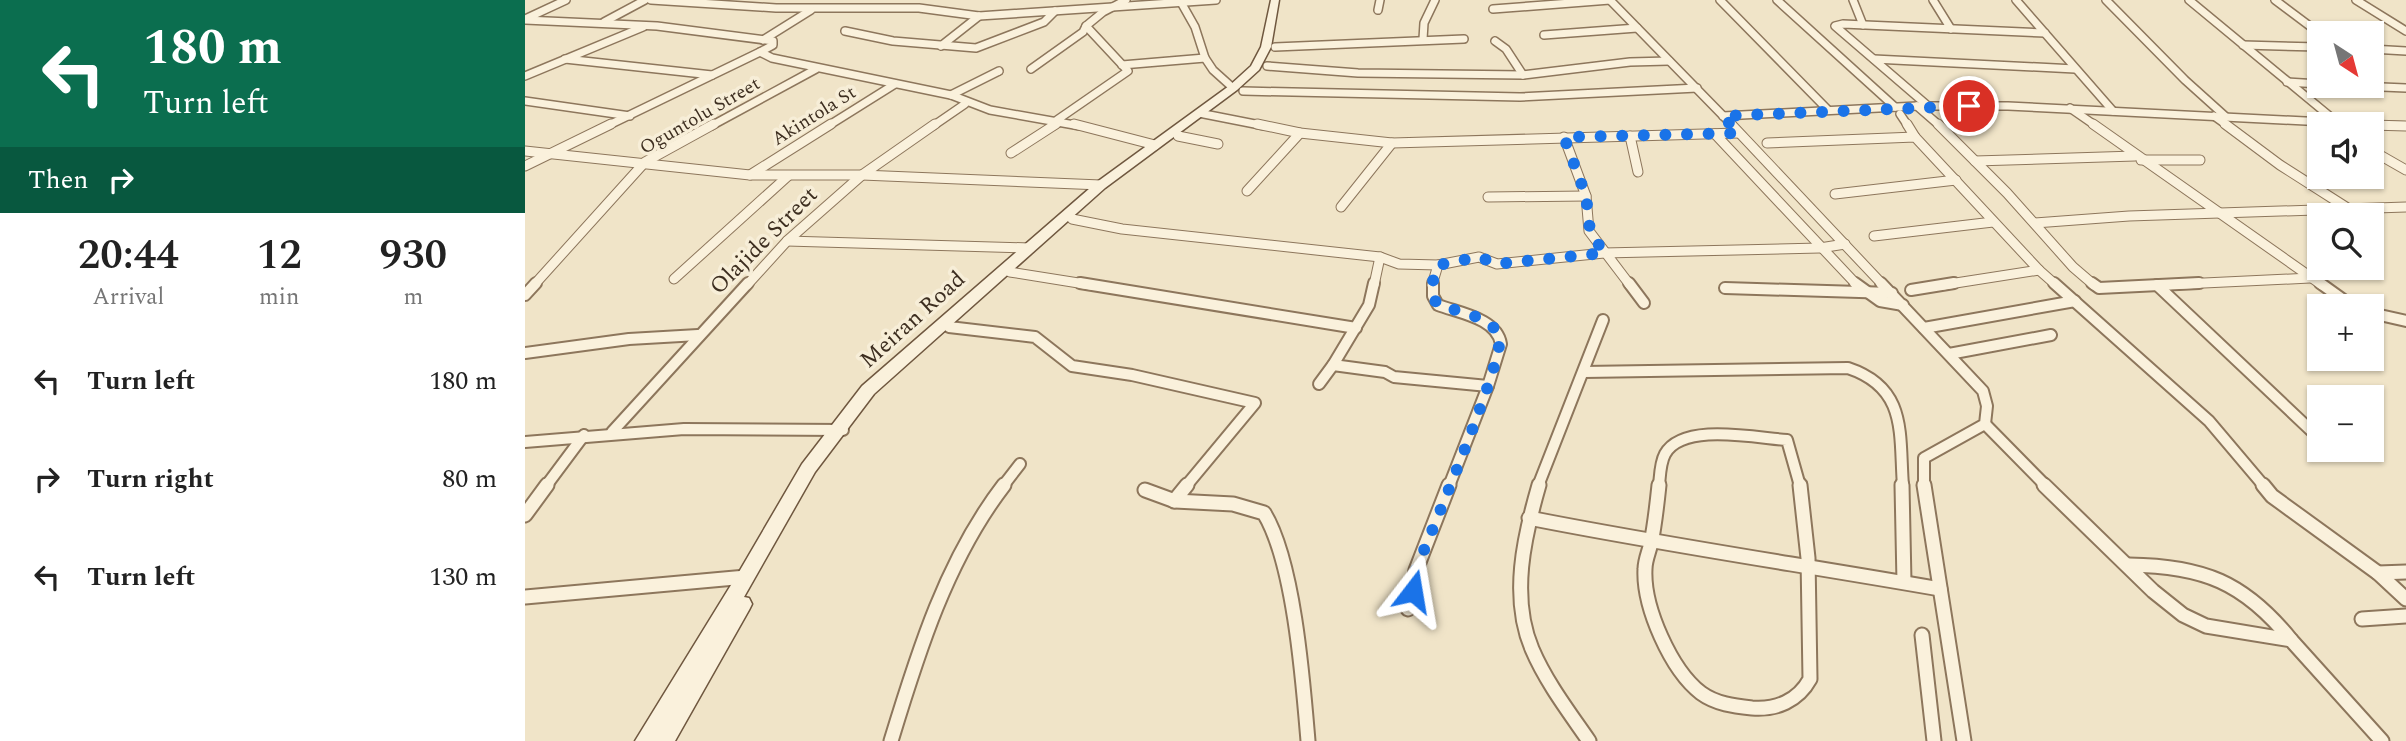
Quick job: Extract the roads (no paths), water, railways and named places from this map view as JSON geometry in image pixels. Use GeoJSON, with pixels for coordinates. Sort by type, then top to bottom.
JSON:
{"type":"FeatureCollection","features":[{"type":"Feature","properties":{"kind":"main road","name":"Meiran Road"},"geometry":{"type":"LineString","coordinates":[[1238,89],[1262,58],[1275,0]]}},
{"type":"Feature","properties":{"kind":"main road","name":"Meiran Road"},"geometry":{"type":"LineString","coordinates":[[646,741],[808,468],[840,430],[940,324],[1101,185],[1267,66],[1275,47],[1283,0]]}},
{"type":"Feature","properties":{"kind":"main road","name":"Meiran Road"},"geometry":{"type":"LineString","coordinates":[[875,391],[1109,187],[1203,114]]}},
{"type":"Feature","properties":{"kind":"main road","name":"Meiran Road"},"geometry":{"type":"LineString","coordinates":[[663,741],[840,430]]}},
{"type":"Feature","properties":{"kind":"street"},"geometry":{"type":"LineString","coordinates":[[525,20],[566,0]]}},
{"type":"Feature","properties":{"kind":"street"},"geometry":{"type":"LineString","coordinates":[[602,23],[645,0]]}},
{"type":"Feature","properties":{"kind":"street"},"geometry":{"type":"LineString","coordinates":[[651,0],[813,9],[919,8],[979,16],[1216,0]]}},
{"type":"Feature","properties":{"kind":"street"},"geometry":{"type":"LineString","coordinates":[[856,0],[861,9]]}},
{"type":"Feature","properties":{"kind":"street"},"geometry":{"type":"LineString","coordinates":[[919,8],[925,0]]}},
{"type":"Feature","properties":{"kind":"street"},"geometry":{"type":"LineString","coordinates":[[1031,68],[1083,32],[1086,26],[1103,12],[1126,0]]}},
{"type":"Feature","properties":{"kind":"street"},"geometry":{"type":"LineString","coordinates":[[1378,10],[1380,0]]}},
{"type":"Feature","properties":{"kind":"street"},"geometry":{"type":"LineString","coordinates":[[1423,39],[1426,18],[1435,0]]}},
{"type":"Feature","properties":{"kind":"street"},"geometry":{"type":"LineString","coordinates":[[1493,9],[1610,0],[1697,88],[1983,391],[1987,405],[1985,424],[2153,591],[2183,615],[2206,626],[2291,640]]}},
{"type":"Feature","properties":{"kind":"street"},"geometry":{"type":"LineString","coordinates":[[1720,0],[1828,110]]}},
{"type":"Feature","properties":{"kind":"street"},"geometry":{"type":"LineString","coordinates":[[1777,0],[1897,111],[1915,137],[2039,270],[2209,422],[2272,496],[2378,573],[2406,599]]}},
{"type":"Feature","properties":{"kind":"street"},"geometry":{"type":"LineString","coordinates":[[1853,0],[1863,24]]}},
{"type":"Feature","properties":{"kind":"street"},"geometry":{"type":"LineString","coordinates":[[1933,0],[1951,29]]}},
{"type":"Feature","properties":{"kind":"street"},"geometry":{"type":"LineString","coordinates":[[2016,0],[2113,111]]}},
{"type":"Feature","properties":{"kind":"street"},"geometry":{"type":"LineString","coordinates":[[2106,0],[2185,80],[2225,116]]}},
{"type":"Feature","properties":{"kind":"street"},"geometry":{"type":"LineString","coordinates":[[2189,0],[2325,112]]}},
{"type":"Feature","properties":{"kind":"street"},"geometry":{"type":"LineString","coordinates":[[2276,0],[2307,24]]}},
{"type":"Feature","properties":{"kind":"street"},"geometry":{"type":"LineString","coordinates":[[2356,0],[2406,31]]}},
{"type":"Feature","properties":{"kind":"street"},"geometry":{"type":"LineString","coordinates":[[1182,4],[1195,27],[1205,58],[1213,70],[1238,89],[1520,97],[1697,88]]}},
{"type":"Feature","properties":{"kind":"street"},"geometry":{"type":"LineString","coordinates":[[763,40],[813,9]]}},
{"type":"Feature","properties":{"kind":"street"},"geometry":{"type":"LineString","coordinates":[[845,31],[885,40],[983,47],[1044,22],[1055,11]]}},
{"type":"Feature","properties":{"kind":"street"},"geometry":{"type":"LineString","coordinates":[[941,46],[979,16]]}},
{"type":"Feature","properties":{"kind":"street"},"geometry":{"type":"LineString","coordinates":[[525,20],[646,26],[775,42],[760,52],[525,166]]}},
{"type":"Feature","properties":{"kind":"street"},"geometry":{"type":"LineString","coordinates":[[2045,33],[1863,24],[1835,26],[1874,59],[1922,106],[2052,244],[2099,288],[2307,278]]}},
{"type":"Feature","properties":{"kind":"street"},"geometry":{"type":"LineString","coordinates":[[525,76],[646,26]]}},
{"type":"Feature","properties":{"kind":"street"},"geometry":{"type":"LineString","coordinates":[[1011,153],[1128,72],[1128,68],[1122,65],[1086,26]]}},
{"type":"Feature","properties":{"kind":"street"},"geometry":{"type":"LineString","coordinates":[[1543,35],[1637,28]]}},
{"type":"Feature","properties":{"kind":"street"},"geometry":{"type":"LineString","coordinates":[[1275,47],[1464,38]]}},
{"type":"Feature","properties":{"kind":"street"},"geometry":{"type":"LineString","coordinates":[[1495,41],[1506,49],[1523,75]]}},
{"type":"Feature","properties":{"kind":"street"},"geometry":{"type":"LineString","coordinates":[[2243,45],[2307,47]]}},
{"type":"Feature","properties":{"kind":"street"},"geometry":{"type":"LineString","coordinates":[[2384,50],[2406,51]]}},
{"type":"Feature","properties":{"kind":"street"},"geometry":{"type":"LineString","coordinates":[[760,52],[772,58],[815,69],[951,96],[965,104],[1059,121],[1104,135],[1156,145]]}},
{"type":"Feature","properties":{"kind":"street"},"geometry":{"type":"LineString","coordinates":[[1122,65],[1205,58]]}},
{"type":"Feature","properties":{"kind":"street"},"geometry":{"type":"LineString","coordinates":[[1874,59],[2075,69]]}},
{"type":"Feature","properties":{"kind":"street"},"geometry":{"type":"LineString","coordinates":[[565,60],[712,75]]}},
{"type":"Feature","properties":{"kind":"street"},"geometry":{"type":"LineString","coordinates":[[1267,66],[1358,73],[1523,75],[1630,62],[1669,61]]}},
{"type":"Feature","properties":{"kind":"street","name":"Oguntolu Street"},"geometry":{"type":"LineString","coordinates":[[525,295],[645,162],[815,69]]}},
{"type":"Feature","properties":{"kind":"street"},"geometry":{"type":"LineString","coordinates":[[951,96],[999,71]]}},
{"type":"Feature","properties":{"kind":"street"},"geometry":{"type":"LineString","coordinates":[[2287,82],[2307,83]]}},
{"type":"Feature","properties":{"kind":"street","name":"Akintola St"},"geometry":{"type":"LineString","coordinates":[[750,175],[895,84]]}},
{"type":"Feature","properties":{"kind":"street"},"geometry":{"type":"LineString","coordinates":[[2384,87],[2406,88]]}},
{"type":"Feature","properties":{"kind":"street"},"geometry":{"type":"LineString","coordinates":[[525,101],[630,116]]}},
{"type":"Feature","properties":{"kind":"street","name":"Olajide Street"},"geometry":{"type":"LineString","coordinates":[[612,432],[698,335],[787,241],[862,175],[965,104]]}},
{"type":"Feature","properties":{"kind":"street"},"geometry":{"type":"LineString","coordinates":[[1723,116],[1828,110],[1897,111],[1922,106],[2070,108],[2307,122]]}},
{"type":"Feature","properties":{"kind":"street"},"geometry":{"type":"LineString","coordinates":[[2070,108],[2307,276]]}},
{"type":"Feature","properties":{"kind":"street"},"geometry":{"type":"LineString","coordinates":[[1203,114],[1300,133],[1392,143],[1738,133]]}},
{"type":"Feature","properties":{"kind":"street"},"geometry":{"type":"LineString","coordinates":[[2214,116],[2280,165],[2340,203]]}},
{"type":"Feature","properties":{"kind":"street"},"geometry":{"type":"LineString","coordinates":[[2384,125],[2406,126]]}},
{"type":"Feature","properties":{"kind":"street"},"geometry":{"type":"LineString","coordinates":[[1247,191],[1300,133]]}},
{"type":"Feature","properties":{"kind":"street"},"geometry":{"type":"LineString","coordinates":[[1715,134],[1863,291],[1880,301],[1903,305]]}},
{"type":"Feature","properties":{"kind":"street"},"geometry":{"type":"LineString","coordinates":[[1178,136],[1218,144]]}},
{"type":"Feature","properties":{"kind":"street"},"geometry":{"type":"LineString","coordinates":[[1630,136],[1638,172]]}},
{"type":"Feature","properties":{"kind":"street"},"geometry":{"type":"LineString","coordinates":[[1564,137],[1586,196],[1590,231],[1644,303]]}},
{"type":"Feature","properties":{"kind":"street"},"geometry":{"type":"LineString","coordinates":[[1767,143],[1915,137]]}},
{"type":"Feature","properties":{"kind":"street"},"geometry":{"type":"LineString","coordinates":[[1341,207],[1392,143]]}},
{"type":"Feature","properties":{"kind":"street"},"geometry":{"type":"LineString","coordinates":[[525,151],[750,175],[862,175],[1101,185]]}},
{"type":"Feature","properties":{"kind":"street"},"geometry":{"type":"LineString","coordinates":[[2384,157],[2406,170]]}},
{"type":"Feature","properties":{"kind":"street"},"geometry":{"type":"LineString","coordinates":[[1975,161],[2138,158],[2200,160]]}},
{"type":"Feature","properties":{"kind":"street"},"geometry":{"type":"LineString","coordinates":[[525,172],[537,160]]}},
{"type":"Feature","properties":{"kind":"street"},"geometry":{"type":"LineString","coordinates":[[674,279],[787,176]]}},
{"type":"Feature","properties":{"kind":"street"},"geometry":{"type":"LineString","coordinates":[[1835,194],[1956,180]]}},
{"type":"Feature","properties":{"kind":"street"},"geometry":{"type":"LineString","coordinates":[[1488,197],[1586,196]]}},
{"type":"Feature","properties":{"kind":"street"},"geometry":{"type":"LineString","coordinates":[[2384,208],[2406,207]]}},
{"type":"Feature","properties":{"kind":"street"},"geometry":{"type":"LineString","coordinates":[[2035,223],[2129,216],[2307,211]]}},
{"type":"Feature","properties":{"kind":"street"},"geometry":{"type":"LineString","coordinates":[[1072,219],[1122,229],[1380,257],[1399,264],[1438,265],[1479,257],[1497,264],[1604,253],[1820,248],[1845,244]]}},
{"type":"Feature","properties":{"kind":"street"},"geometry":{"type":"LineString","coordinates":[[1874,236],[1993,222]]}},
{"type":"Feature","properties":{"kind":"street"},"geometry":{"type":"LineString","coordinates":[[787,241],[1030,248]]}},
{"type":"Feature","properties":{"kind":"street"},"geometry":{"type":"LineString","coordinates":[[1319,384],[1371,301],[1380,257]]}},
{"type":"Feature","properties":{"kind":"street"},"geometry":{"type":"LineString","coordinates":[[1408,610],[1416,570],[1488,386],[1501,344],[1500,337],[1484,321],[1438,305],[1433,299],[1432,283],[1438,265]]}},
{"type":"Feature","properties":{"kind":"street"},"geometry":{"type":"LineString","coordinates":[[1911,290],[2039,270]]}},
{"type":"Feature","properties":{"kind":"street"},"geometry":{"type":"LineString","coordinates":[[1010,272],[1356,328]]}},
{"type":"Feature","properties":{"kind":"street"},"geometry":{"type":"LineString","coordinates":[[2313,280],[2335,294]]}},
{"type":"Feature","properties":{"kind":"street"},"geometry":{"type":"LineString","coordinates":[[2157,285],[2307,429]]}},
{"type":"Feature","properties":{"kind":"street"},"geometry":{"type":"LineString","coordinates":[[1724,288],[1892,293]]}},
{"type":"Feature","properties":{"kind":"street"},"geometry":{"type":"LineString","coordinates":[[1924,328],[2075,301]]}},
{"type":"Feature","properties":{"kind":"street"},"geometry":{"type":"LineString","coordinates":[[2384,316],[2406,321]]}},
{"type":"Feature","properties":{"kind":"street"},"geometry":{"type":"LineString","coordinates":[[1589,741],[1550,681],[1528,637],[1522,609],[1521,579],[1529,518],[1548,456],[1603,320]]}},
{"type":"Feature","properties":{"kind":"street"},"geometry":{"type":"LineString","coordinates":[[949,327],[1035,337],[1042,340],[1059,360],[1072,366],[1132,375],[1255,403],[1174,500]]}},
{"type":"Feature","properties":{"kind":"street"},"geometry":{"type":"LineString","coordinates":[[525,353],[629,339],[698,335]]}},
{"type":"Feature","properties":{"kind":"street"},"geometry":{"type":"LineString","coordinates":[[1949,355],[2051,335]]}},
{"type":"Feature","properties":{"kind":"street"},"geometry":{"type":"LineString","coordinates":[[1333,365],[1385,372],[1394,377],[1488,386]]}},
{"type":"Feature","properties":{"kind":"street"},"geometry":{"type":"LineString","coordinates":[[1584,372],[1848,368],[1866,374],[1885,389],[1898,413],[1903,494],[1904,582]]}},
{"type":"Feature","properties":{"kind":"street"},"geometry":{"type":"LineString","coordinates":[[1964,741],[1940,589],[1926,520],[1924,458],[1985,424]]}},
{"type":"Feature","properties":{"kind":"street"},"geometry":{"type":"LineString","coordinates":[[525,442],[612,432],[750,428],[840,430]]}},
{"type":"Feature","properties":{"kind":"street"},"geometry":{"type":"LineString","coordinates":[[1706,434],[1787,440],[1796,462],[1810,566],[1810,680],[1804,692],[1787,702],[1761,709],[1714,701],[1687,679],[1657,626],[1647,597],[1645,566],[1651,542],[1663,457],[1667,448],[1677,440],[1706,434]]}},
{"type":"Feature","properties":{"kind":"street"},"geometry":{"type":"LineString","coordinates":[[525,515],[584,435]]}},
{"type":"Feature","properties":{"kind":"street"},"geometry":{"type":"LineString","coordinates":[[891,741],[924,635],[983,512],[1020,464]]}},
{"type":"Feature","properties":{"kind":"street"},"geometry":{"type":"LineString","coordinates":[[1145,490],[1174,500],[1250,506],[1263,512],[1271,521],[1286,577],[1308,741]]}},
{"type":"Feature","properties":{"kind":"street"},"geometry":{"type":"LineString","coordinates":[[1529,518],[1651,542],[1940,589]]}},
{"type":"Feature","properties":{"kind":"street"},"geometry":{"type":"LineString","coordinates":[[2129,565],[2178,566],[2203,571],[2228,582],[2261,604],[2382,741]]}},
{"type":"Feature","properties":{"kind":"street"},"geometry":{"type":"LineString","coordinates":[[2378,573],[2406,572]]}},
{"type":"Feature","properties":{"kind":"street"},"geometry":{"type":"LineString","coordinates":[[525,597],[746,576]]}},
{"type":"Feature","properties":{"kind":"street"},"geometry":{"type":"LineString","coordinates":[[2362,619],[2406,616]]}},
{"type":"Feature","properties":{"kind":"street"},"geometry":{"type":"LineString","coordinates":[[1922,635],[1934,741]]}}]}
